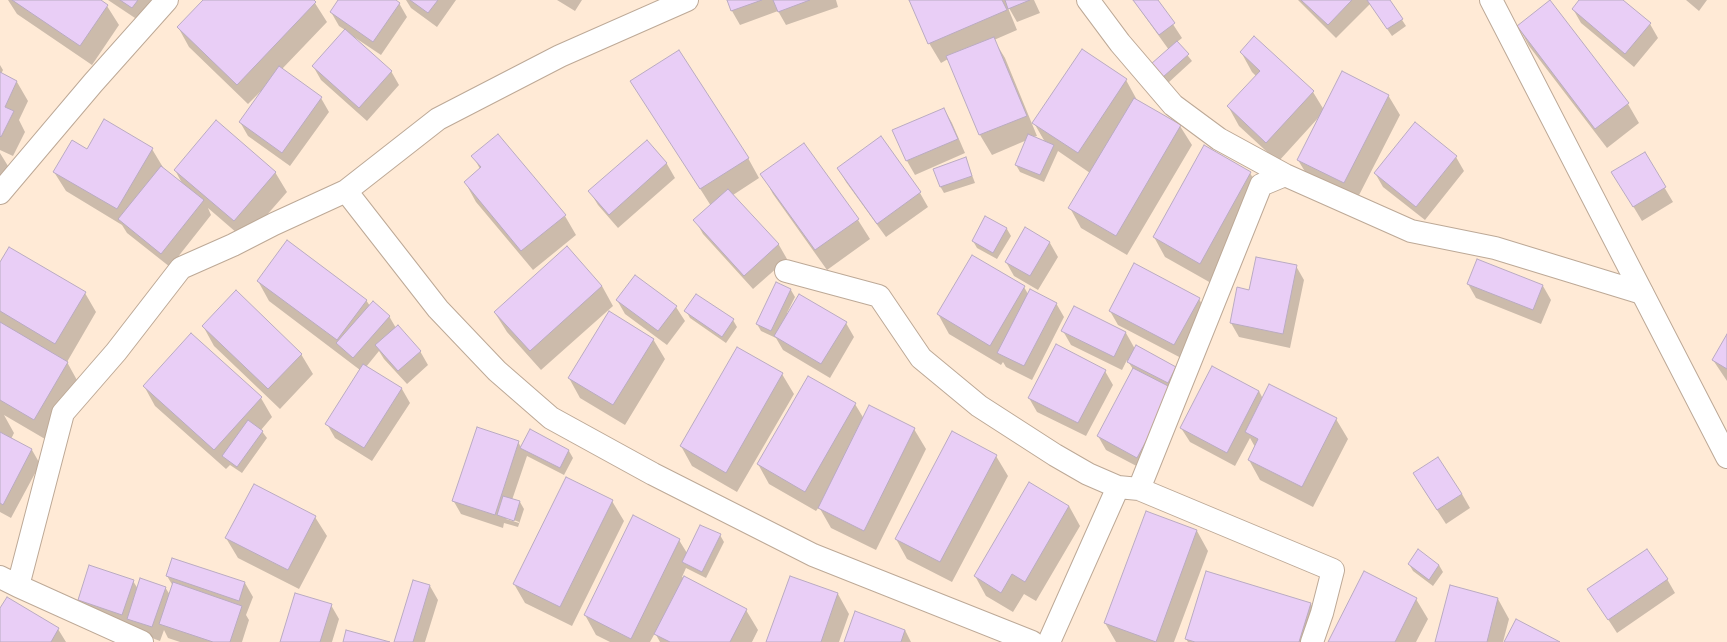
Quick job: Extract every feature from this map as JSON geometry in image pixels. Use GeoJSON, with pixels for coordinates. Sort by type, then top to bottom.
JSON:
{"type":"FeatureCollection","features":[{"type":"Feature","properties":{"kind":"street"},"geometry":{"type":"LineString","coordinates":[[0,193],[93,83],[167,0]]}},
{"type":"Feature","properties":{"kind":"street"},"geometry":{"type":"LineString","coordinates":[[142,642],[9,581],[63,413],[116,352],[181,268],[346,191],[438,119],[560,56],[687,0]]}},
{"type":"Feature","properties":{"kind":"street"},"geometry":{"type":"LineString","coordinates":[[1088,0],[1120,43],[1173,105],[1218,139],[1285,175],[1411,231],[1495,248],[1642,293]]}},
{"type":"Feature","properties":{"kind":"street"},"geometry":{"type":"LineString","coordinates":[[1491,0],[1727,457]]}},
{"type":"Feature","properties":{"kind":"street"},"geometry":{"type":"LineString","coordinates":[[1049,642],[1128,488],[1261,185],[1285,175]]}},
{"type":"Feature","properties":{"kind":"street"},"geometry":{"type":"LineString","coordinates":[[346,191],[438,309],[497,371],[551,418],[653,474],[813,555],[1032,642]]}},
{"type":"Feature","properties":{"kind":"street"},"geometry":{"type":"LineString","coordinates":[[786,271],[879,296],[921,358],[979,406],[1055,455],[1088,474],[1128,488],[1333,570],[1322,613],[1312,642]]}},
{"type":"Feature","properties":{"kind":"building"},"geometry":{"type":"Polygon","coordinates":[[[12,0],[101,0],[108,5],[80,46],[12,0]]]}},
{"type":"Feature","properties":{"kind":"building"},"geometry":{"type":"Polygon","coordinates":[[[120,0],[138,0],[132,8],[120,0]]]}},
{"type":"Feature","properties":{"kind":"building"},"geometry":{"type":"Polygon","coordinates":[[[203,0],[314,0],[316,2],[237,85],[177,27],[203,0]]]}},
{"type":"Feature","properties":{"kind":"building"},"geometry":{"type":"Polygon","coordinates":[[[338,0],[396,0],[400,3],[373,42],[330,12],[338,0]]]}},
{"type":"Feature","properties":{"kind":"building"},"geometry":{"type":"Polygon","coordinates":[[[410,0],[438,0],[428,13],[410,0]]]}},
{"type":"Feature","properties":{"kind":"building"},"geometry":{"type":"Polygon","coordinates":[[[727,0],[762,0],[731,11],[727,0]]]}},
{"type":"Feature","properties":{"kind":"building"},"geometry":{"type":"Polygon","coordinates":[[[773,0],[810,0],[778,12],[773,0]]]}},
{"type":"Feature","properties":{"kind":"building"},"geometry":{"type":"Polygon","coordinates":[[[909,0],[1002,0],[1007,10],[928,44],[909,0]]]}},
{"type":"Feature","properties":{"kind":"building"},"geometry":{"type":"Polygon","coordinates":[[[1005,0],[1030,0],[1008,9],[1005,0]]]}},
{"type":"Feature","properties":{"kind":"building"},"geometry":{"type":"Polygon","coordinates":[[[1133,0],[1158,0],[1175,23],[1159,35],[1133,0]]]}},
{"type":"Feature","properties":{"kind":"building"},"geometry":{"type":"Polygon","coordinates":[[[1301,0],[1352,0],[1328,25],[1301,0]]]}},
{"type":"Feature","properties":{"kind":"building"},"geometry":{"type":"Polygon","coordinates":[[[1367,0],[1390,0],[1403,19],[1387,29],[1367,0]]]}},
{"type":"Feature","properties":{"kind":"building"},"geometry":{"type":"Polygon","coordinates":[[[1550,0],[1629,103],[1595,129],[1517,26],[1550,0]]]}},
{"type":"Feature","properties":{"kind":"building"},"geometry":{"type":"Polygon","coordinates":[[[1579,0],[1623,0],[1651,23],[1625,54],[1572,9],[1579,0]]]}},
{"type":"Feature","properties":{"kind":"building"},"geometry":{"type":"Polygon","coordinates":[[[345,29],[392,71],[359,108],[312,66],[345,29]]]}},
{"type":"Feature","properties":{"kind":"building"},"geometry":{"type":"Polygon","coordinates":[[[1254,36],[1314,91],[1266,143],[1227,106],[1260,71],[1240,52],[1254,36]]]}},
{"type":"Feature","properties":{"kind":"building"},"geometry":{"type":"Polygon","coordinates":[[[994,37],[1027,116],[979,135],[946,56],[994,37]]]}},
{"type":"Feature","properties":{"kind":"building"},"geometry":{"type":"Polygon","coordinates":[[[1177,41],[1189,54],[1163,77],[1151,64],[1177,41]]]}},
{"type":"Feature","properties":{"kind":"building"},"geometry":{"type":"Polygon","coordinates":[[[1082,49],[1127,79],[1078,153],[1032,123],[1082,49]]]}},
{"type":"Feature","properties":{"kind":"building"},"geometry":{"type":"Polygon","coordinates":[[[679,50],[749,158],[700,189],[630,81],[679,50]]]}},
{"type":"Feature","properties":{"kind":"building"},"geometry":{"type":"Polygon","coordinates":[[[279,66],[322,97],[282,153],[239,122],[279,66]]]}},
{"type":"Feature","properties":{"kind":"building"},"geometry":{"type":"Polygon","coordinates":[[[1342,71],[1389,95],[1344,183],[1297,160],[1342,71]]]}},
{"type":"Feature","properties":{"kind":"building"},"geometry":{"type":"Polygon","coordinates":[[[0,72],[17,81],[5,107],[14,111],[1,137],[0,136],[0,72]]]}},
{"type":"Feature","properties":{"kind":"building"},"geometry":{"type":"Polygon","coordinates":[[[1134,98],[1181,125],[1116,236],[1068,208],[1134,98]]]}},
{"type":"Feature","properties":{"kind":"building"},"geometry":{"type":"Polygon","coordinates":[[[944,108],[958,139],[906,161],[892,130],[944,108]]]}},
{"type":"Feature","properties":{"kind":"building"},"geometry":{"type":"Polygon","coordinates":[[[104,119],[153,148],[117,209],[53,172],[72,140],[87,149],[104,119]]]}},
{"type":"Feature","properties":{"kind":"building"},"geometry":{"type":"Polygon","coordinates":[[[216,120],[276,172],[234,221],[174,170],[216,120]]]}},
{"type":"Feature","properties":{"kind":"building"},"geometry":{"type":"Polygon","coordinates":[[[1415,122],[1457,156],[1416,207],[1374,173],[1415,122]]]}},
{"type":"Feature","properties":{"kind":"building"},"geometry":{"type":"Polygon","coordinates":[[[498,134],[566,215],[521,251],[464,182],[481,167],[471,156],[498,134]]]}},
{"type":"Feature","properties":{"kind":"building"},"geometry":{"type":"Polygon","coordinates":[[[1028,134],[1054,145],[1040,175],[1015,165],[1028,134]]]}},
{"type":"Feature","properties":{"kind":"building"},"geometry":{"type":"Polygon","coordinates":[[[881,136],[921,192],[877,224],[837,168],[881,136]]]}},
{"type":"Feature","properties":{"kind":"building"},"geometry":{"type":"Polygon","coordinates":[[[647,140],[667,163],[609,215],[588,191],[647,140]]]}},
{"type":"Feature","properties":{"kind":"building"},"geometry":{"type":"Polygon","coordinates":[[[804,143],[859,219],[815,250],[760,174],[804,143]]]}},
{"type":"Feature","properties":{"kind":"building"},"geometry":{"type":"Polygon","coordinates":[[[1204,145],[1251,172],[1200,264],[1153,237],[1204,145]]]}},
{"type":"Feature","properties":{"kind":"building"},"geometry":{"type":"Polygon","coordinates":[[[1645,152],[1666,187],[1633,207],[1611,172],[1645,152]]]}},
{"type":"Feature","properties":{"kind":"building"},"geometry":{"type":"Polygon","coordinates":[[[966,157],[972,176],[940,187],[933,169],[966,157]]]}},
{"type":"Feature","properties":{"kind":"building"},"geometry":{"type":"Polygon","coordinates":[[[161,166],[204,200],[161,254],[118,219],[161,166]]]}},
{"type":"Feature","properties":{"kind":"building"},"geometry":{"type":"Polygon","coordinates":[[[728,189],[779,244],[744,276],[693,220],[728,189]]]}},
{"type":"Feature","properties":{"kind":"building"},"geometry":{"type":"Polygon","coordinates":[[[985,216],[1007,228],[993,253],[972,241],[985,216]]]}},
{"type":"Feature","properties":{"kind":"building"},"geometry":{"type":"Polygon","coordinates":[[[1025,227],[1050,242],[1030,276],[1005,262],[1025,227]]]}},
{"type":"Feature","properties":{"kind":"building"},"geometry":{"type":"Polygon","coordinates":[[[287,240],[367,300],[337,340],[257,281],[287,240]]]}},
{"type":"Feature","properties":{"kind":"building"},"geometry":{"type":"Polygon","coordinates":[[[567,246],[602,286],[530,351],[494,312],[567,246]]]}},
{"type":"Feature","properties":{"kind":"building"},"geometry":{"type":"Polygon","coordinates":[[[9,247],[86,292],[55,344],[0,311],[0,262],[9,247]]]}},
{"type":"Feature","properties":{"kind":"building"},"geometry":{"type":"Polygon","coordinates":[[[972,255],[1025,286],[990,346],[937,314],[972,255]]]}},
{"type":"Feature","properties":{"kind":"building"},"geometry":{"type":"Polygon","coordinates":[[[1256,257],[1297,265],[1283,334],[1230,323],[1237,287],[1249,290],[1256,257]]]}},
{"type":"Feature","properties":{"kind":"building"},"geometry":{"type":"Polygon","coordinates":[[[1477,259],[1543,285],[1533,310],[1467,284],[1477,259]]]}},
{"type":"Feature","properties":{"kind":"building"},"geometry":{"type":"Polygon","coordinates":[[[1134,263],[1200,298],[1174,345],[1109,311],[1134,263]]]}},
{"type":"Feature","properties":{"kind":"building"},"geometry":{"type":"Polygon","coordinates":[[[635,275],[677,306],[658,331],[616,300],[635,275]]]}},
{"type":"Feature","properties":{"kind":"building"},"geometry":{"type":"Polygon","coordinates":[[[776,282],[791,289],[771,331],[756,324],[776,282]]]}},
{"type":"Feature","properties":{"kind":"building"},"geometry":{"type":"Polygon","coordinates":[[[1030,289],[1057,303],[1024,366],[997,353],[1030,289]]]}},
{"type":"Feature","properties":{"kind":"building"},"geometry":{"type":"Polygon","coordinates":[[[236,290],[302,354],[268,389],[202,326],[236,290]]]}},
{"type":"Feature","properties":{"kind":"building"},"geometry":{"type":"Polygon","coordinates":[[[696,294],[734,319],[722,337],[684,311],[696,294]]]}},
{"type":"Feature","properties":{"kind":"building"},"geometry":{"type":"Polygon","coordinates":[[[799,294],[847,322],[821,364],[774,336],[799,294]]]}},
{"type":"Feature","properties":{"kind":"building"},"geometry":{"type":"Polygon","coordinates":[[[373,301],[390,316],[353,358],[336,343],[373,301]]]}},
{"type":"Feature","properties":{"kind":"building"},"geometry":{"type":"Polygon","coordinates":[[[1074,306],[1126,332],[1114,357],[1061,331],[1074,306]]]}},
{"type":"Feature","properties":{"kind":"building"},"geometry":{"type":"Polygon","coordinates":[[[609,311],[654,339],[613,405],[568,378],[609,311]]]}},
{"type":"Feature","properties":{"kind":"building"},"geometry":{"type":"Polygon","coordinates":[[[0,322],[68,362],[34,420],[0,400],[0,322]]]}},
{"type":"Feature","properties":{"kind":"building"},"geometry":{"type":"Polygon","coordinates":[[[398,325],[421,351],[398,371],[375,345],[398,325]]]}},
{"type":"Feature","properties":{"kind":"building"},"geometry":{"type":"Polygon","coordinates":[[[191,333],[262,397],[214,450],[143,386],[191,333]]]}},
{"type":"Feature","properties":{"kind":"building"},"geometry":{"type":"Polygon","coordinates":[[[1727,334],[1727,369],[1712,360],[1727,334]]]}},
{"type":"Feature","properties":{"kind":"building"},"geometry":{"type":"Polygon","coordinates":[[[1056,344],[1106,370],[1078,423],[1028,398],[1056,344]]]}},
{"type":"Feature","properties":{"kind":"building"},"geometry":{"type":"Polygon","coordinates":[[[1136,345],[1176,367],[1168,383],[1127,362],[1136,345]]]}},
{"type":"Feature","properties":{"kind":"building"},"geometry":{"type":"Polygon","coordinates":[[[737,347],[783,373],[726,473],[680,446],[737,347]]]}},
{"type":"Feature","properties":{"kind":"building"},"geometry":{"type":"Polygon","coordinates":[[[363,364],[402,388],[364,448],[325,424],[363,364]]]}},
{"type":"Feature","properties":{"kind":"building"},"geometry":{"type":"Polygon","coordinates":[[[1212,366],[1259,391],[1227,453],[1180,428],[1212,366]]]}},
{"type":"Feature","properties":{"kind":"building"},"geometry":{"type":"Polygon","coordinates":[[[1133,368],[1174,389],[1137,458],[1097,436],[1133,368]]]}},
{"type":"Feature","properties":{"kind":"building"},"geometry":{"type":"Polygon","coordinates":[[[808,376],[856,403],[805,492],[757,464],[808,376]]]}},
{"type":"Feature","properties":{"kind":"building"},"geometry":{"type":"Polygon","coordinates":[[[1269,384],[1337,418],[1302,487],[1248,460],[1258,439],[1245,432],[1269,384]]]}},
{"type":"Feature","properties":{"kind":"building"},"geometry":{"type":"Polygon","coordinates":[[[869,405],[915,428],[864,531],[818,508],[869,405]]]}},
{"type":"Feature","properties":{"kind":"building"},"geometry":{"type":"Polygon","coordinates":[[[248,420],[263,431],[237,467],[222,456],[248,420]]]}},
{"type":"Feature","properties":{"kind":"building"},"geometry":{"type":"Polygon","coordinates":[[[477,427],[519,441],[495,515],[452,501],[477,427]]]}},
{"type":"Feature","properties":{"kind":"building"},"geometry":{"type":"Polygon","coordinates":[[[530,429],[569,450],[560,468],[520,448],[530,429]]]}},
{"type":"Feature","properties":{"kind":"building"},"geometry":{"type":"Polygon","coordinates":[[[952,431],[997,455],[940,562],[895,539],[952,431]]]}},
{"type":"Feature","properties":{"kind":"building"},"geometry":{"type":"Polygon","coordinates":[[[0,432],[32,449],[3,505],[0,503],[0,432]]]}},
{"type":"Feature","properties":{"kind":"building"},"geometry":{"type":"Polygon","coordinates":[[[1438,457],[1462,494],[1437,510],[1413,473],[1438,457]]]}},
{"type":"Feature","properties":{"kind":"building"},"geometry":{"type":"Polygon","coordinates":[[[566,477],[613,500],[560,607],[513,584],[566,477]]]}},
{"type":"Feature","properties":{"kind":"building"},"geometry":{"type":"Polygon","coordinates":[[[1029,482],[1069,506],[1025,582],[1012,574],[1001,593],[974,576],[1029,482]]]}},
{"type":"Feature","properties":{"kind":"building"},"geometry":{"type":"Polygon","coordinates":[[[254,484],[316,516],[288,570],[225,538],[254,484]]]}},
{"type":"Feature","properties":{"kind":"building"},"geometry":{"type":"Polygon","coordinates":[[[503,496],[520,501],[514,521],[497,515],[503,496]]]}},
{"type":"Feature","properties":{"kind":"building"},"geometry":{"type":"Polygon","coordinates":[[[1146,511],[1197,530],[1156,642],[1104,623],[1146,511]]]}},
{"type":"Feature","properties":{"kind":"building"},"geometry":{"type":"Polygon","coordinates":[[[633,515],[680,539],[631,639],[584,615],[633,515]]]}},
{"type":"Feature","properties":{"kind":"building"},"geometry":{"type":"Polygon","coordinates":[[[700,525],[721,534],[702,572],[682,562],[700,525]]]}},
{"type":"Feature","properties":{"kind":"building"},"geometry":{"type":"Polygon","coordinates":[[[1418,549],[1439,565],[1429,580],[1408,564],[1418,549]]]}},
{"type":"Feature","properties":{"kind":"building"},"geometry":{"type":"Polygon","coordinates":[[[1647,549],[1668,579],[1608,620],[1587,589],[1647,549]]]}},
{"type":"Feature","properties":{"kind":"building"},"geometry":{"type":"Polygon","coordinates":[[[172,558],[245,582],[239,601],[166,576],[172,558]]]}},
{"type":"Feature","properties":{"kind":"building"},"geometry":{"type":"Polygon","coordinates":[[[89,565],[134,580],[122,615],[78,600],[89,565]]]}},
{"type":"Feature","properties":{"kind":"building"},"geometry":{"type":"Polygon","coordinates":[[[1206,571],[1311,603],[1299,642],[1195,642],[1185,639],[1206,571]]]}},
{"type":"Feature","properties":{"kind":"building"},"geometry":{"type":"Polygon","coordinates":[[[1364,571],[1417,598],[1395,642],[1328,642],[1364,571]]]}},
{"type":"Feature","properties":{"kind":"building"},"geometry":{"type":"Polygon","coordinates":[[[684,576],[747,609],[730,642],[670,642],[654,634],[684,576]]]}},
{"type":"Feature","properties":{"kind":"building"},"geometry":{"type":"Polygon","coordinates":[[[790,576],[838,593],[821,642],[766,642],[790,576]]]}},
{"type":"Feature","properties":{"kind":"building"},"geometry":{"type":"Polygon","coordinates":[[[140,578],[166,587],[152,627],[127,619],[140,578]]]}},
{"type":"Feature","properties":{"kind":"building"},"geometry":{"type":"Polygon","coordinates":[[[413,580],[430,585],[413,642],[394,642],[413,580]]]}},
{"type":"Feature","properties":{"kind":"building"},"geometry":{"type":"Polygon","coordinates":[[[173,582],[242,606],[230,642],[213,642],[159,624],[173,582]]]}},
{"type":"Feature","properties":{"kind":"building"},"geometry":{"type":"Polygon","coordinates":[[[1450,585],[1498,598],[1487,642],[1435,642],[1450,585]]]}},
{"type":"Feature","properties":{"kind":"building"},"geometry":{"type":"Polygon","coordinates":[[[295,593],[332,604],[320,642],[280,642],[295,593]]]}},
{"type":"Feature","properties":{"kind":"building"},"geometry":{"type":"Polygon","coordinates":[[[7,597],[59,628],[51,642],[0,642],[0,608],[7,597]]]}},
{"type":"Feature","properties":{"kind":"building"},"geometry":{"type":"Polygon","coordinates":[[[855,611],[905,630],[901,642],[844,642],[855,611]]]}},
{"type":"Feature","properties":{"kind":"building"},"geometry":{"type":"Polygon","coordinates":[[[1516,619],[1560,642],[1504,642],[1516,619]]]}},
{"type":"Feature","properties":{"kind":"building"},"geometry":{"type":"Polygon","coordinates":[[[346,630],[390,642],[343,642],[346,630]]]}}]}
